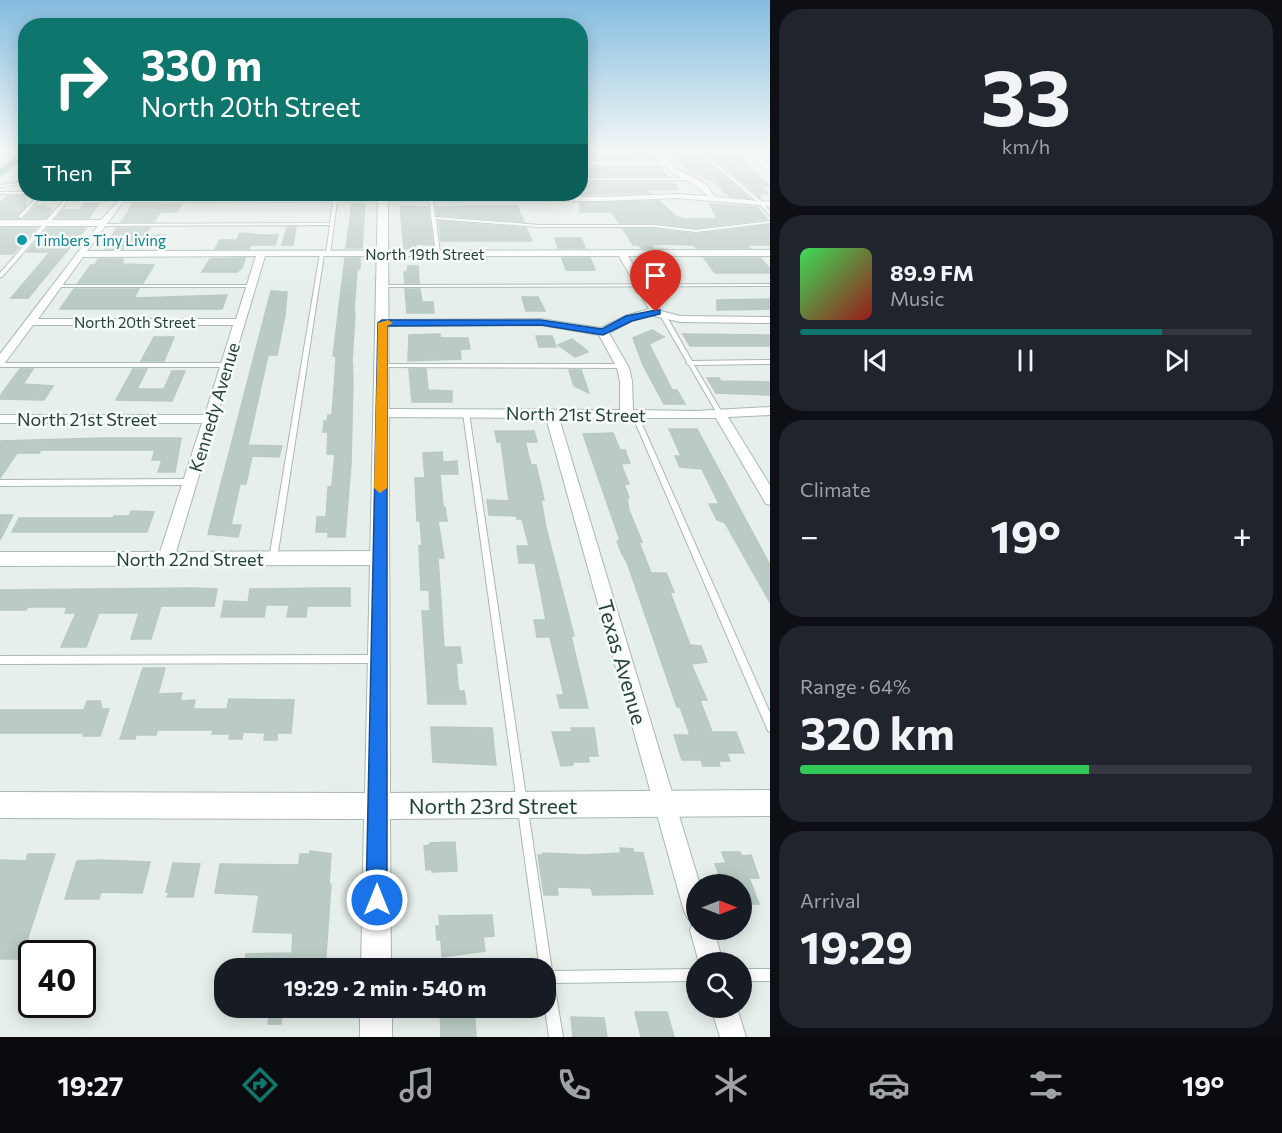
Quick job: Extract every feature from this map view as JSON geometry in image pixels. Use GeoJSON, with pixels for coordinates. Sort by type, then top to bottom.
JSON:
{"type":"FeatureCollection","features":[{"type":"Feature","properties":{"kind":"street"},"geometry":{"type":"LineString","coordinates":[[680,199],[684,205]]}},
{"type":"Feature","properties":{"kind":"street"},"geometry":{"type":"LineString","coordinates":[[727,199],[766,203]]}},
{"type":"Feature","properties":{"kind":"street"},"geometry":{"type":"LineString","coordinates":[[0,364],[104,224],[118,201]]}},
{"type":"Feature","properties":{"kind":"street"},"geometry":{"type":"LineString","coordinates":[[376,958],[383,201]]}},
{"type":"Feature","properties":{"kind":"street"},"geometry":{"type":"LineString","coordinates":[[0,223],[104,224]]}},
{"type":"Feature","properties":{"kind":"street","name":"North 19th Street"},"geometry":{"type":"LineString","coordinates":[[80,254],[770,253]]}},
{"type":"Feature","properties":{"kind":"street","name":"Kennedy Avenue"},"geometry":{"type":"LineString","coordinates":[[166,559],[261,254]]}},
{"type":"Feature","properties":{"kind":"street"},"geometry":{"type":"LineString","coordinates":[[622,254],[660,314]]}},
{"type":"Feature","properties":{"kind":"street"},"geometry":{"type":"LineString","coordinates":[[382,323],[541,322],[603,332],[629,318],[660,314],[690,320],[770,320]]}},
{"type":"Feature","properties":{"kind":"street","name":"North 20th Street"},"geometry":{"type":"LineString","coordinates":[[30,322],[240,322]]}},
{"type":"Feature","properties":{"kind":"street"},"geometry":{"type":"LineString","coordinates":[[603,332],[622,366],[626,381],[624,404],[631,415]]}},
{"type":"Feature","properties":{"kind":"street","name":"North 21st Street"},"geometry":{"type":"LineString","coordinates":[[381,413],[631,415],[770,411]]}},
{"type":"Feature","properties":{"kind":"street","name":"Texas Avenue"},"geometry":{"type":"LineString","coordinates":[[551,413],[686,878]]}},
{"type":"Feature","properties":{"kind":"street"},"geometry":{"type":"LineString","coordinates":[[720,414],[770,498]]}},
{"type":"Feature","properties":{"kind":"street","name":"North 21st Street"},"geometry":{"type":"LineString","coordinates":[[0,419],[210,419]]}},
{"type":"Feature","properties":{"kind":"street","name":"North 22nd Street"},"geometry":{"type":"LineString","coordinates":[[0,559],[380,558]]}},
{"type":"Feature","properties":{"kind":"street","name":"North 23rd Street"},"geometry":{"type":"LineString","coordinates":[[0,805],[378,806],[770,803]]}},
{"type":"Feature","properties":{"kind":"street"},"geometry":{"type":"LineString","coordinates":[[376,1018],[376,1037]]}},
{"type":"Feature","properties":{"kind":"street"},"geometry":{"type":"LineString","coordinates":[[727,1018],[733,1037]]}},
{"type":"Feature","properties":{"kind":"lane"},"geometry":{"type":"LineString","coordinates":[[20,217],[35,201]]}},
{"type":"Feature","properties":{"kind":"lane"},"geometry":{"type":"LineString","coordinates":[[0,276],[48,223],[63,201]]}},
{"type":"Feature","properties":{"kind":"lane"},"geometry":{"type":"LineString","coordinates":[[273,558],[335,201]]}},
{"type":"Feature","properties":{"kind":"lane"},"geometry":{"type":"LineString","coordinates":[[431,201],[438,254]]}},
{"type":"Feature","properties":{"kind":"lane"},"geometry":{"type":"LineString","coordinates":[[434,218],[539,226],[654,226],[696,231],[770,222]]}},
{"type":"Feature","properties":{"kind":"lane"},"geometry":{"type":"LineString","coordinates":[[104,224],[332,224]]}},
{"type":"Feature","properties":{"kind":"lane"},"geometry":{"type":"LineString","coordinates":[[383,286],[770,285]]}},
{"type":"Feature","properties":{"kind":"lane"},"geometry":{"type":"LineString","coordinates":[[57,286],[251,286]]}},
{"type":"Feature","properties":{"kind":"lane"},"geometry":{"type":"LineString","coordinates":[[660,314],[720,414]]}},
{"type":"Feature","properties":{"kind":"lane"},"geometry":{"type":"LineString","coordinates":[[689,363],[770,363]]}},
{"type":"Feature","properties":{"kind":"lane"},"geometry":{"type":"LineString","coordinates":[[0,364],[226,365]]}},
{"type":"Feature","properties":{"kind":"lane"},"geometry":{"type":"LineString","coordinates":[[382,366],[622,366]]}},
{"type":"Feature","properties":{"kind":"lane"},"geometry":{"type":"LineString","coordinates":[[466,413],[544,958]]}},
{"type":"Feature","properties":{"kind":"lane"},"geometry":{"type":"LineString","coordinates":[[631,415],[770,727]]}},
{"type":"Feature","properties":{"kind":"lane"},"geometry":{"type":"LineString","coordinates":[[0,483],[190,482]]}},
{"type":"Feature","properties":{"kind":"lane"},"geometry":{"type":"LineString","coordinates":[[0,660],[379,660]]}},
{"type":"Feature","properties":{"kind":"lane"},"geometry":{"type":"LineString","coordinates":[[556,977],[686,975]]}},
{"type":"Feature","properties":{"kind":"lane"},"geometry":{"type":"LineString","coordinates":[[752,975],[770,975]]}},
{"type":"Feature","properties":{"kind":"lane"},"geometry":{"type":"LineString","coordinates":[[553,1018],[556,1037]]}},
{"type":"Feature","properties":{"kind":"building"},"geometry":{"type":"Polygon","coordinates":[[[4,199],[18,199],[26,201],[26,206],[17,218],[0,218],[0,203],[4,199]]]}},
{"type":"Feature","properties":{"kind":"building"},"geometry":{"type":"Polygon","coordinates":[[[659,201],[677,217],[683,219],[717,219],[710,204],[757,207],[767,219],[696,228],[654,223],[619,223],[612,212],[580,212],[580,203],[659,201]]]}},
{"type":"Feature","properties":{"kind":"building"},"geometry":{"type":"Polygon","coordinates":[[[85,203],[99,203],[89,218],[57,218],[63,210],[79,210],[85,203]]]}},
{"type":"Feature","properties":{"kind":"building"},"geometry":{"type":"Polygon","coordinates":[[[133,204],[182,204],[177,212],[160,212],[154,222],[121,222],[133,204]]]}},
{"type":"Feature","properties":{"kind":"building"},"geometry":{"type":"Polygon","coordinates":[[[352,204],[365,204],[362,248],[346,248],[352,204]]]}},
{"type":"Feature","properties":{"kind":"building"},"geometry":{"type":"Polygon","coordinates":[[[36,206],[45,206],[43,208],[52,210],[46,218],[24,218],[36,206]]]}},
{"type":"Feature","properties":{"kind":"building"},"geometry":{"type":"Polygon","coordinates":[[[400,206],[428,207],[433,245],[416,244],[416,248],[404,248],[400,206]]]}},
{"type":"Feature","properties":{"kind":"building"},"geometry":{"type":"Polygon","coordinates":[[[517,206],[524,222],[437,215],[436,207],[517,206]]]}},
{"type":"Feature","properties":{"kind":"building"},"geometry":{"type":"Polygon","coordinates":[[[439,221],[526,228],[532,241],[441,241],[439,221]]]}},
{"type":"Feature","properties":{"kind":"building"},"geometry":{"type":"Polygon","coordinates":[[[770,225],[770,245],[747,245],[750,248],[696,248],[694,245],[656,244],[651,245],[653,248],[641,248],[639,245],[633,245],[623,229],[654,229],[696,234],[770,225]]]}},
{"type":"Feature","properties":{"kind":"building"},"geometry":{"type":"Polygon","coordinates":[[[287,227],[296,227],[293,245],[282,245],[287,227]]]}},
{"type":"Feature","properties":{"kind":"building","name":"Timbers Tiny Living"},"geometry":{"type":"Polygon","coordinates":[[[0,228],[36,228],[13,254],[0,254],[0,228]]]}},
{"type":"Feature","properties":{"kind":"building"},"geometry":{"type":"Polygon","coordinates":[[[48,228],[86,228],[28,298],[11,298],[50,252],[27,252],[48,228]]]}},
{"type":"Feature","properties":{"kind":"building"},"geometry":{"type":"Polygon","coordinates":[[[116,228],[150,228],[146,235],[166,235],[159,245],[123,245],[123,249],[105,249],[116,228]]]}},
{"type":"Feature","properties":{"kind":"building"},"geometry":{"type":"Polygon","coordinates":[[[240,233],[278,235],[275,245],[250,245],[249,249],[215,249],[220,240],[237,240],[240,233]]]}},
{"type":"Feature","properties":{"kind":"building"},"geometry":{"type":"Polygon","coordinates":[[[555,238],[581,238],[585,248],[558,248],[555,238]]]}},
{"type":"Feature","properties":{"kind":"building"},"geometry":{"type":"Polygon","coordinates":[[[245,258],[242,268],[237,272],[202,272],[210,259],[245,258]]]}},
{"type":"Feature","properties":{"kind":"building"},"geometry":{"type":"Polygon","coordinates":[[[345,258],[360,258],[354,311],[351,464],[345,537],[328,537],[328,532],[316,532],[317,517],[326,517],[328,487],[332,486],[335,454],[327,454],[328,432],[323,432],[324,421],[327,421],[328,415],[332,415],[336,361],[336,356],[333,356],[345,258]]]}},
{"type":"Feature","properties":{"kind":"building"},"geometry":{"type":"Polygon","coordinates":[[[562,258],[590,258],[595,270],[566,270],[562,258]]]}},
{"type":"Feature","properties":{"kind":"building"},"geometry":{"type":"Polygon","coordinates":[[[647,258],[660,258],[665,265],[670,265],[679,277],[664,277],[660,271],[655,271],[647,258]]]}},
{"type":"Feature","properties":{"kind":"building"},"geometry":{"type":"Polygon","coordinates":[[[704,258],[760,258],[770,269],[770,273],[715,273],[704,258]]]}},
{"type":"Feature","properties":{"kind":"building"},"geometry":{"type":"Polygon","coordinates":[[[98,259],[123,259],[123,264],[154,265],[143,283],[78,283],[98,259]]]}},
{"type":"Feature","properties":{"kind":"building"},"geometry":{"type":"Polygon","coordinates":[[[408,266],[418,266],[419,283],[405,283],[404,272],[407,272],[408,266]]]}},
{"type":"Feature","properties":{"kind":"building"},"geometry":{"type":"Polygon","coordinates":[[[74,289],[139,289],[134,298],[227,295],[222,309],[60,309],[74,289]]]}},
{"type":"Feature","properties":{"kind":"building"},"geometry":{"type":"Polygon","coordinates":[[[405,289],[420,289],[422,302],[433,302],[434,313],[407,313],[405,289]]]}},
{"type":"Feature","properties":{"kind":"building"},"geometry":{"type":"Polygon","coordinates":[[[271,291],[287,292],[285,315],[277,355],[268,355],[248,445],[282,446],[279,457],[252,456],[246,484],[240,484],[231,525],[241,525],[238,537],[208,534],[271,291]]]}},
{"type":"Feature","properties":{"kind":"building"},"geometry":{"type":"Polygon","coordinates":[[[522,297],[538,297],[545,311],[526,311],[522,297]]]}},
{"type":"Feature","properties":{"kind":"building"},"geometry":{"type":"Polygon","coordinates":[[[770,299],[770,309],[717,310],[717,300],[770,299]]]}},
{"type":"Feature","properties":{"kind":"building"},"geometry":{"type":"Polygon","coordinates":[[[652,330],[664,337],[649,344],[672,390],[677,390],[685,404],[664,404],[643,365],[633,338],[652,330]]]}},
{"type":"Feature","properties":{"kind":"building"},"geometry":{"type":"Polygon","coordinates":[[[440,334],[440,338],[468,338],[470,349],[460,349],[461,359],[408,361],[409,335],[440,334]]]}},
{"type":"Feature","properties":{"kind":"building"},"geometry":{"type":"Polygon","coordinates":[[[683,334],[770,335],[770,346],[690,346],[683,334]]]}},
{"type":"Feature","properties":{"kind":"building"},"geometry":{"type":"Polygon","coordinates":[[[536,336],[552,336],[556,347],[539,347],[536,336]]]}},
{"type":"Feature","properties":{"kind":"building"},"geometry":{"type":"Polygon","coordinates":[[[154,337],[174,337],[164,361],[141,361],[154,337]]]}},
{"type":"Feature","properties":{"kind":"building"},"geometry":{"type":"Polygon","coordinates":[[[572,339],[588,352],[575,357],[558,345],[572,339]]]}},
{"type":"Feature","properties":{"kind":"building"},"geometry":{"type":"Polygon","coordinates":[[[20,369],[33,369],[23,384],[53,386],[44,400],[0,399],[20,369]]]}},
{"type":"Feature","properties":{"kind":"building"},"geometry":{"type":"Polygon","coordinates":[[[133,369],[147,369],[137,389],[164,389],[172,371],[185,371],[172,401],[116,400],[133,369]]]}},
{"type":"Feature","properties":{"kind":"building"},"geometry":{"type":"Polygon","coordinates":[[[409,369],[426,369],[428,390],[452,391],[452,402],[412,402],[409,369]]]}},
{"type":"Feature","properties":{"kind":"building"},"geometry":{"type":"Polygon","coordinates":[[[569,370],[581,370],[589,393],[574,386],[569,370]]]}},
{"type":"Feature","properties":{"kind":"building"},"geometry":{"type":"Polygon","coordinates":[[[707,378],[719,378],[721,381],[770,382],[770,395],[716,393],[707,378]]]}},
{"type":"Feature","properties":{"kind":"building"},"geometry":{"type":"Polygon","coordinates":[[[669,429],[697,429],[770,565],[770,602],[725,523],[717,520],[709,504],[719,504],[702,469],[680,467],[675,456],[681,456],[669,429]]]}},
{"type":"Feature","properties":{"kind":"building"},"geometry":{"type":"Polygon","coordinates":[[[495,431],[534,431],[537,442],[525,442],[531,465],[536,465],[541,486],[546,528],[574,636],[571,636],[588,708],[560,708],[557,695],[564,695],[550,637],[537,637],[534,620],[546,620],[535,563],[519,563],[517,546],[529,546],[522,519],[517,519],[517,516],[489,515],[487,500],[509,501],[501,442],[497,442],[495,431]]]}},
{"type":"Feature","properties":{"kind":"building"},"geometry":{"type":"Polygon","coordinates":[[[613,433],[620,450],[625,450],[630,463],[621,464],[629,484],[624,484],[629,498],[627,498],[629,510],[651,573],[666,573],[674,592],[670,592],[690,645],[701,646],[707,662],[691,664],[707,700],[700,700],[712,732],[736,732],[744,753],[727,753],[730,761],[718,761],[720,766],[703,766],[701,760],[682,760],[674,735],[690,735],[680,707],[677,707],[627,562],[617,541],[620,540],[583,434],[613,433]]]}},
{"type":"Feature","properties":{"kind":"building"},"geometry":{"type":"Polygon","coordinates":[[[181,438],[175,472],[158,472],[162,460],[152,460],[155,450],[41,450],[39,453],[17,453],[0,478],[0,441],[181,438]]]}},
{"type":"Feature","properties":{"kind":"building"},"geometry":{"type":"Polygon","coordinates":[[[442,452],[443,462],[457,461],[458,474],[440,474],[443,507],[445,507],[447,521],[438,521],[444,558],[438,558],[444,647],[460,647],[462,663],[456,663],[458,686],[459,691],[464,691],[466,704],[428,704],[422,611],[430,611],[429,590],[421,590],[419,546],[422,545],[420,521],[417,521],[415,478],[425,478],[423,453],[442,452]]]}},
{"type":"Feature","properties":{"kind":"building"},"geometry":{"type":"Polygon","coordinates":[[[131,511],[154,512],[147,532],[12,532],[19,518],[113,518],[114,516],[129,516],[131,511]]]}},
{"type":"Feature","properties":{"kind":"building"},"geometry":{"type":"Polygon","coordinates":[[[0,515],[13,515],[0,540],[0,515]]]}},
{"type":"Feature","properties":{"kind":"building"},"geometry":{"type":"Polygon","coordinates":[[[350,588],[350,606],[307,606],[306,617],[287,617],[289,605],[266,605],[264,617],[221,617],[224,601],[248,602],[250,589],[350,588]]]}},
{"type":"Feature","properties":{"kind":"building"},"geometry":{"type":"Polygon","coordinates":[[[217,589],[214,606],[161,606],[151,639],[131,639],[139,613],[99,613],[86,647],[61,647],[76,613],[65,613],[67,607],[0,610],[0,590],[217,589]]]}},
{"type":"Feature","properties":{"kind":"building"},"geometry":{"type":"Polygon","coordinates":[[[143,668],[165,668],[158,694],[182,693],[180,701],[195,700],[193,709],[227,709],[229,699],[294,700],[291,733],[277,733],[277,740],[264,740],[265,733],[243,732],[242,739],[229,739],[230,734],[212,734],[213,730],[157,730],[156,735],[136,735],[135,739],[120,739],[143,668]]]}},
{"type":"Feature","properties":{"kind":"building"},"geometry":{"type":"Polygon","coordinates":[[[87,701],[100,701],[102,709],[109,709],[100,736],[83,736],[84,733],[0,733],[0,710],[84,710],[87,701]]]}},
{"type":"Feature","properties":{"kind":"building"},"geometry":{"type":"Polygon","coordinates":[[[431,727],[492,728],[496,765],[433,762],[431,727]]]}},
{"type":"Feature","properties":{"kind":"building"},"geometry":{"type":"Polygon","coordinates":[[[571,728],[594,728],[598,756],[588,756],[589,762],[573,762],[573,765],[561,766],[552,732],[572,732],[571,728]]]}},
{"type":"Feature","properties":{"kind":"building"},"geometry":{"type":"Polygon","coordinates":[[[455,842],[457,871],[432,872],[432,869],[426,870],[424,846],[430,843],[455,842]]]}},
{"type":"Feature","properties":{"kind":"building"},"geometry":{"type":"Polygon","coordinates":[[[620,848],[643,853],[653,894],[593,895],[591,888],[557,887],[558,895],[544,895],[538,855],[543,855],[543,853],[585,855],[621,853],[620,848]]]}},
{"type":"Feature","properties":{"kind":"building"},"geometry":{"type":"Polygon","coordinates":[[[310,851],[331,854],[326,958],[245,958],[246,954],[292,953],[293,933],[253,932],[259,895],[215,893],[220,864],[299,865],[300,854],[310,854],[310,851]]]}},
{"type":"Feature","properties":{"kind":"building"},"geometry":{"type":"Polygon","coordinates":[[[722,852],[740,852],[742,856],[751,855],[759,878],[752,878],[752,874],[719,874],[715,864],[726,863],[722,852]]]}},
{"type":"Feature","properties":{"kind":"building"},"geometry":{"type":"Polygon","coordinates":[[[28,854],[55,854],[27,940],[18,940],[18,959],[0,959],[0,860],[26,861],[28,854]]]}},
{"type":"Feature","properties":{"kind":"building"},"geometry":{"type":"Polygon","coordinates":[[[77,861],[150,862],[142,893],[101,892],[99,899],[65,899],[77,861]]]}},
{"type":"Feature","properties":{"kind":"building"},"geometry":{"type":"Polygon","coordinates":[[[173,863],[200,864],[193,897],[167,897],[169,892],[166,892],[173,863]]]}},
{"type":"Feature","properties":{"kind":"building"},"geometry":{"type":"Polygon","coordinates":[[[752,886],[759,904],[752,904],[752,886]]]}},
{"type":"Feature","properties":{"kind":"building"},"geometry":{"type":"Polygon","coordinates":[[[492,915],[494,936],[483,937],[485,951],[442,957],[441,940],[437,940],[436,926],[440,926],[439,916],[492,915]]]}},
{"type":"Feature","properties":{"kind":"building"},"geometry":{"type":"Polygon","coordinates":[[[635,1012],[667,1012],[674,1037],[641,1037],[635,1012]]]}},
{"type":"Feature","properties":{"kind":"building"},"geometry":{"type":"Polygon","coordinates":[[[571,1017],[604,1018],[607,1037],[573,1037],[571,1017]]]}},
{"type":"Feature","properties":{"kind":"building"},"geometry":{"type":"Polygon","coordinates":[[[269,1018],[281,1018],[281,1024],[268,1024],[269,1018]]]}},
{"type":"Feature","properties":{"kind":"building"},"geometry":{"type":"Polygon","coordinates":[[[440,1018],[475,1018],[476,1037],[441,1037],[440,1018]]]}},
{"type":"Feature","properties":{"kind":"slow traffic"},"geometry":{"type":"LineString","coordinates":[[380,488],[382,323],[388,323]]}},
{"type":"Feature","properties":{"kind":"place","name":"Timbers Tiny Living"},"geometry":{"type":"Point","coordinates":[22,240]}},
{"type":"Feature","properties":{"kind":"route"},"geometry":{"type":"LineString","coordinates":[[377,900],[382,323],[541,322],[603,332],[629,318],[656,312]]}}]}
